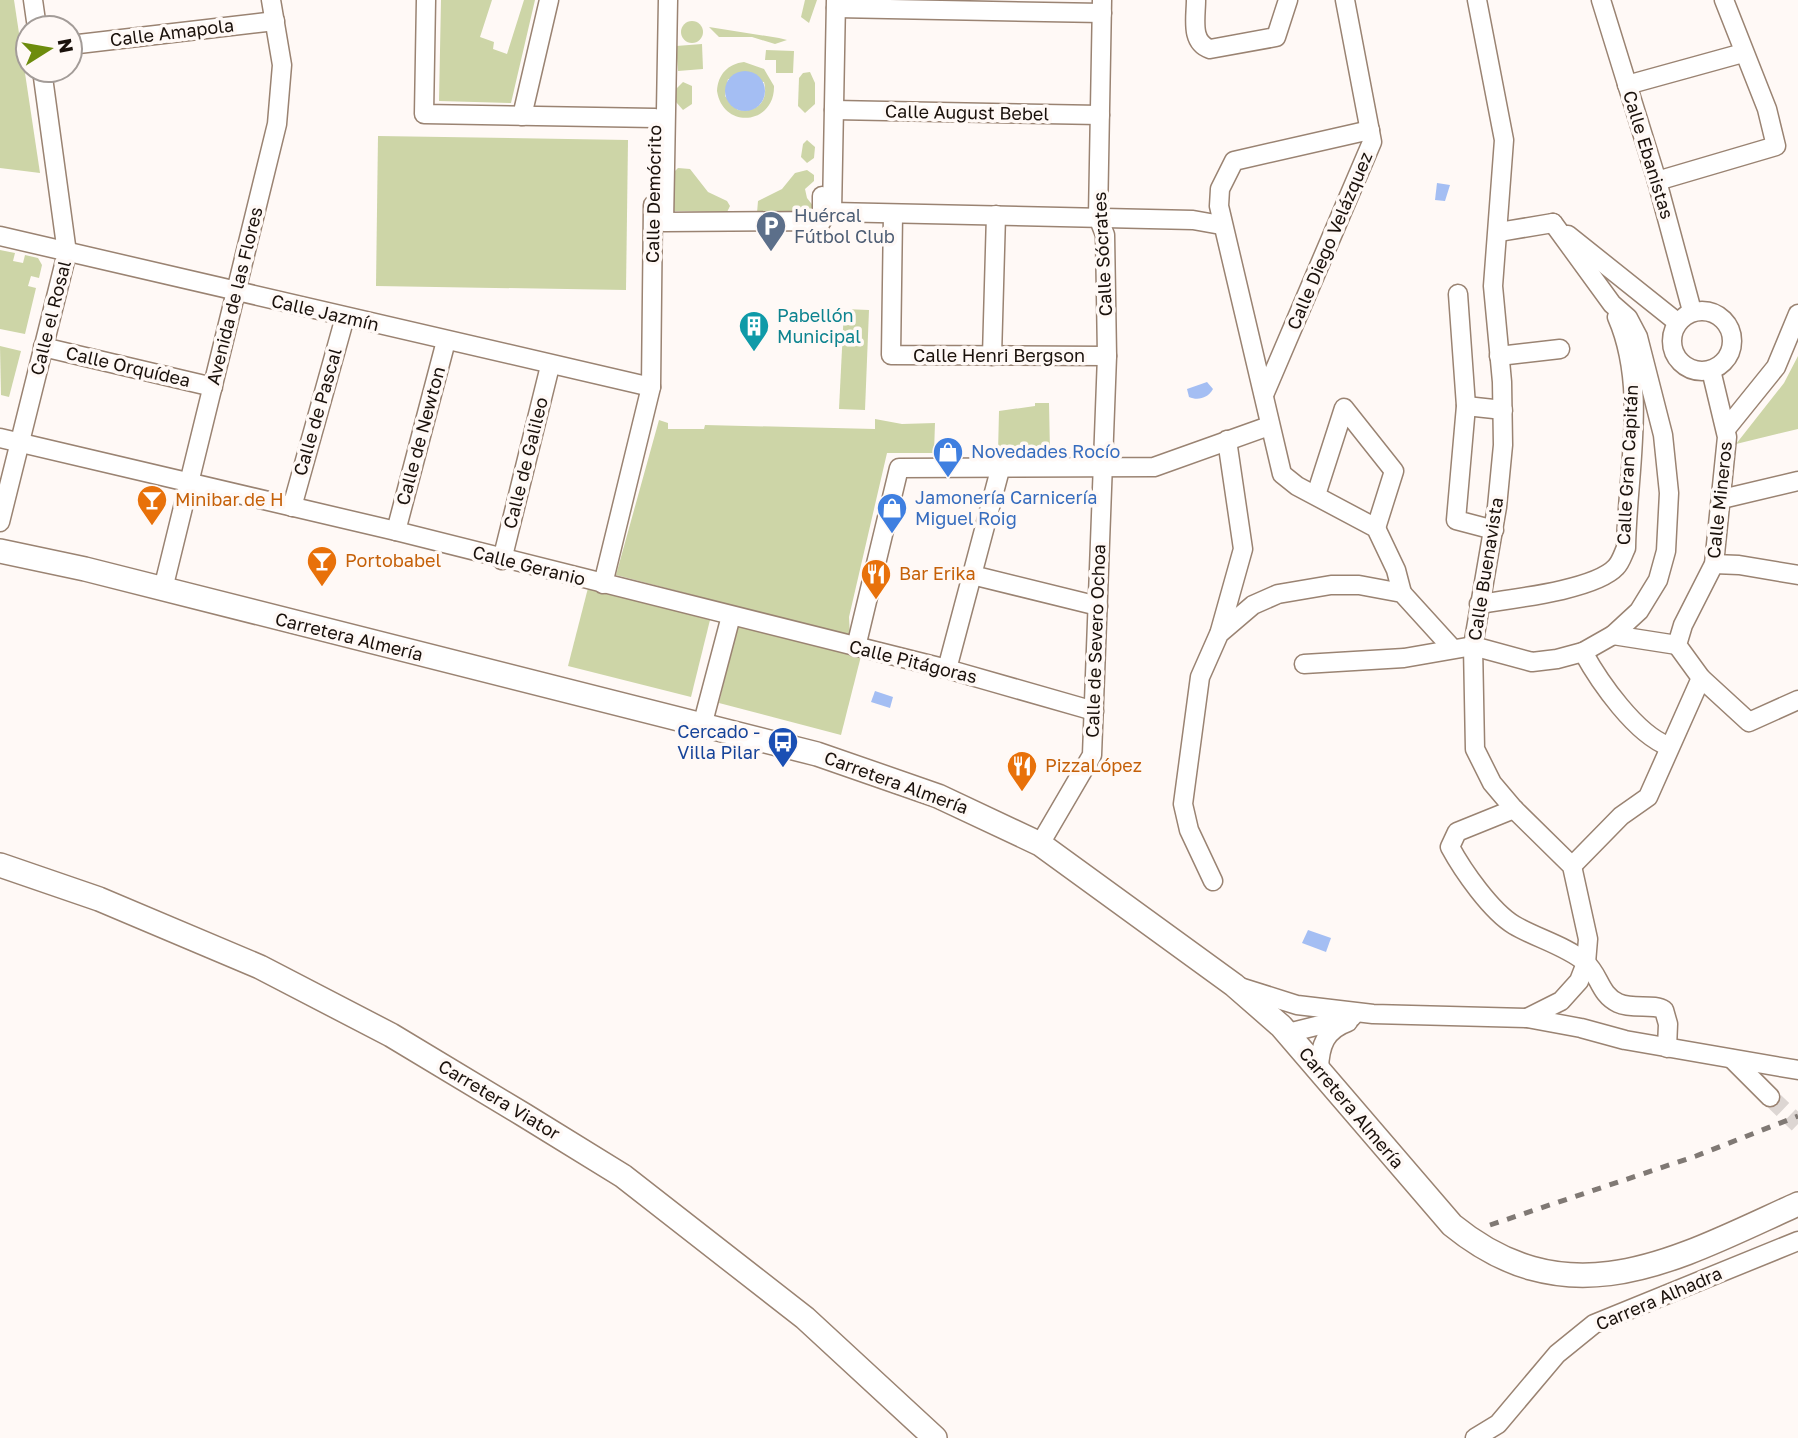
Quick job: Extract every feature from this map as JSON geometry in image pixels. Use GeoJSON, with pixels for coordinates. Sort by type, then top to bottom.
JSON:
{"type":"FeatureCollection","features":[{"type":"Feature","properties":{"kind":"main road","name":"Carretera Almería"},"geometry":{"type":"LineString","coordinates":[[0,551],[163,589],[817,754],[938,796],[1040,844],[1234,985],[1284,1029],[1452,1225],[1493,1254],[1542,1271],[1589,1277],[1628,1272],[1724,1238],[1798,1204]]}},
{"type":"Feature","properties":{"kind":"main road","name":"Carretera Viator"},"geometry":{"type":"LineString","coordinates":[[0,865],[99,899],[260,967],[391,1035],[622,1177],[805,1318],[935,1438]]}},
{"type":"Feature","properties":{"kind":"street","name":"Avenida de las Flores"},"geometry":{"type":"LineString","coordinates":[[163,589],[277,124],[282,65],[271,0]]}},
{"type":"Feature","properties":{"kind":"street"},"geometry":{"type":"LineString","coordinates":[[426,0],[424,114],[654,118]]}},
{"type":"Feature","properties":{"kind":"street"},"geometry":{"type":"LineString","coordinates":[[522,116],[549,0]]}},
{"type":"Feature","properties":{"kind":"street","name":"Calle Demócrito"},"geometry":{"type":"LineString","coordinates":[[603,584],[651,387],[657,0]]}},
{"type":"Feature","properties":{"kind":"street"},"geometry":{"type":"LineString","coordinates":[[668,0],[664,222],[822,221],[833,3]]}},
{"type":"Feature","properties":{"kind":"street"},"geometry":{"type":"LineString","coordinates":[[1196,0],[1196,36],[1202,46],[1215,48],[1276,37],[1287,0]]}},
{"type":"Feature","properties":{"kind":"street","name":"Calle Diego Velázquez"},"geometry":{"type":"LineString","coordinates":[[1264,395],[1373,142],[1345,0]]}},
{"type":"Feature","properties":{"kind":"street","name":"Calle Buenavista"},"geometry":{"type":"LineString","coordinates":[[1478,0],[1504,140],[1493,286],[1503,410],[1503,445],[1494,530],[1473,646],[1475,748],[1492,783],[1514,809],[1572,866]]}},
{"type":"Feature","properties":{"kind":"street","name":"Calle Ebanistas"},"geometry":{"type":"LineString","coordinates":[[1601,0],[1657,181],[1685,317]]}},
{"type":"Feature","properties":{"kind":"street"},"geometry":{"type":"LineString","coordinates":[[1657,181],[1776,146],[1767,109],[1724,0]]}},
{"type":"Feature","properties":{"kind":"street"},"geometry":{"type":"LineString","coordinates":[[833,3],[1102,7]]}},
{"type":"Feature","properties":{"kind":"street"},"geometry":{"type":"LineString","coordinates":[[833,3],[832,212],[1193,219],[1221,225]]}},
{"type":"Feature","properties":{"kind":"street","name":"Calle Sócrates"},"geometry":{"type":"LineString","coordinates":[[1101,465],[1107,356],[1105,235],[1098,218],[1102,7]]}},
{"type":"Feature","properties":{"kind":"street","name":"Calle Amapola"},"geometry":{"type":"LineString","coordinates":[[84,43],[275,21]]}},
{"type":"Feature","properties":{"kind":"street"},"geometry":{"type":"LineString","coordinates":[[1627,85],[1743,53]]}},
{"type":"Feature","properties":{"kind":"street","name":"Calle el Rosal"},"geometry":{"type":"LineString","coordinates":[[0,522],[67,253],[45,84]]}},
{"type":"Feature","properties":{"kind":"street","name":"Calle August Bebel"},"geometry":{"type":"LineString","coordinates":[[834,110],[1100,115]]}},
{"type":"Feature","properties":{"kind":"street"},"geometry":{"type":"LineString","coordinates":[[1370,130],[1234,161],[1220,189],[1221,225],[1282,474],[1376,528],[1396,569],[1402,593],[1452,648]]}},
{"type":"Feature","properties":{"kind":"street","name":"Calle Henri Bergson"},"geometry":{"type":"LineString","coordinates":[[892,214],[891,355],[1107,356]]}},
{"type":"Feature","properties":{"kind":"street"},"geometry":{"type":"LineString","coordinates":[[992,356],[996,215]]}},
{"type":"Feature","properties":{"kind":"street"},"geometry":{"type":"LineString","coordinates":[[1499,232],[1553,223],[1685,317]]}},
{"type":"Feature","properties":{"kind":"street","name":"Calle Gran Capitán"},"geometry":{"type":"LineString","coordinates":[[1553,223],[1612,304],[1628,318],[1638,337],[1663,435],[1670,522],[1658,580],[1639,611],[1613,635]]}},
{"type":"Feature","properties":{"kind":"street","name":"Calle Jazmín"},"geometry":{"type":"LineString","coordinates":[[0,236],[550,366],[651,387]]}},
{"type":"Feature","properties":{"kind":"street"},"geometry":{"type":"LineString","coordinates":[[1458,294],[1466,406],[1456,520],[1494,530]]}},
{"type":"Feature","properties":{"kind":"street","name":"Calle Gran Capitán"},"geometry":{"type":"LineString","coordinates":[[1479,604],[1559,590],[1615,569],[1621,560],[1626,548],[1633,394],[1631,360],[1612,304]]}},
{"type":"Feature","properties":{"kind":"street"},"geometry":{"type":"LineString","coordinates":[[1704,310],[1716,313],[1732,331],[1730,355],[1722,365],[1699,372],[1686,367],[1677,358],[1672,347],[1672,334],[1685,317],[1704,310]]}},
{"type":"Feature","properties":{"kind":"street"},"geometry":{"type":"LineString","coordinates":[[1726,429],[1776,367],[1798,314]]}},
{"type":"Feature","properties":{"kind":"street","name":"Calle de Pascal"},"geometry":{"type":"LineString","coordinates":[[292,507],[345,317]]}},
{"type":"Feature","properties":{"kind":"street","name":"Calle de Newton"},"geometry":{"type":"LineString","coordinates":[[396,531],[446,341]]}},
{"type":"Feature","properties":{"kind":"street","name":"Calle Orquídea"},"geometry":{"type":"LineString","coordinates":[[43,347],[213,387]]}},
{"type":"Feature","properties":{"kind":"street"},"geometry":{"type":"LineString","coordinates":[[1499,356],[1560,349]]}},
{"type":"Feature","properties":{"kind":"street","name":"Calle de Galileo"},"geometry":{"type":"LineString","coordinates":[[502,560],[550,366]]}},
{"type":"Feature","properties":{"kind":"street","name":"Calle Mineros"},"geometry":{"type":"LineString","coordinates":[[1677,645],[1683,625],[1714,564],[1726,429],[1711,370]]}},
{"type":"Feature","properties":{"kind":"street"},"geometry":{"type":"LineString","coordinates":[[1466,406],[1503,410]]}},
{"type":"Feature","properties":{"kind":"street"},"geometry":{"type":"LineString","coordinates":[[1315,495],[1344,408],[1394,471],[1376,528]]}},
{"type":"Feature","properties":{"kind":"street"},"geometry":{"type":"LineString","coordinates":[[856,647],[899,468],[1101,465],[1154,467],[1269,426]]}},
{"type":"Feature","properties":{"kind":"street","name":"Calle Geranio"},"geometry":{"type":"LineString","coordinates":[[0,438],[396,531],[731,616]]}},
{"type":"Feature","properties":{"kind":"street"},"geometry":{"type":"LineString","coordinates":[[1213,881],[1189,830],[1183,804],[1199,677],[1219,634],[1243,549],[1227,440]]}},
{"type":"Feature","properties":{"kind":"street","name":"Calle de Severo Ochoa"},"geometry":{"type":"LineString","coordinates":[[1040,844],[1092,755],[1101,465]]}},
{"type":"Feature","properties":{"kind":"street"},"geometry":{"type":"LineString","coordinates":[[947,669],[1001,466]]}},
{"type":"Feature","properties":{"kind":"street"},"geometry":{"type":"LineString","coordinates":[[1721,499],[1798,481]]}},
{"type":"Feature","properties":{"kind":"street"},"geometry":{"type":"LineString","coordinates":[[1714,564],[1739,565],[1798,575]]}},
{"type":"Feature","properties":{"kind":"street"},"geometry":{"type":"LineString","coordinates":[[972,575],[1098,606]]}},
{"type":"Feature","properties":{"kind":"street"},"geometry":{"type":"LineString","coordinates":[[1219,634],[1253,605],[1299,589],[1359,585],[1402,593]]}},
{"type":"Feature","properties":{"kind":"street"},"geometry":{"type":"LineString","coordinates":[[702,726],[731,616]]}},
{"type":"Feature","properties":{"kind":"street","name":"Calle Pitágoras"},"geometry":{"type":"LineString","coordinates":[[731,616],[947,669],[1094,711]]}},
{"type":"Feature","properties":{"kind":"street"},"geometry":{"type":"LineString","coordinates":[[1304,664],[1404,658],[1473,646],[1532,662],[1583,652],[1613,635],[1677,645],[1701,678],[1749,722],[1798,700]]}},
{"type":"Feature","properties":{"kind":"street"},"geometry":{"type":"LineString","coordinates":[[1583,652],[1596,676],[1652,740],[1668,747]]}},
{"type":"Feature","properties":{"kind":"street"},"geometry":{"type":"LineString","coordinates":[[1527,1018],[1561,1000],[1579,981],[1586,962],[1588,939],[1572,866],[1621,816],[1648,797],[1701,678]]}},
{"type":"Feature","properties":{"kind":"street"},"geometry":{"type":"LineString","coordinates":[[1514,809],[1457,832],[1450,847],[1462,870],[1511,923],[1586,962],[1602,991],[1617,1002],[1636,1009],[1660,1007],[1664,1010],[1668,1024],[1667,1048]]}},
{"type":"Feature","properties":{"kind":"street"},"geometry":{"type":"LineString","coordinates":[[1234,985],[1297,1005],[1373,1014],[1527,1018],[1667,1048],[1798,1070]]}},
{"type":"Feature","properties":{"kind":"street"},"geometry":{"type":"LineString","coordinates":[[1284,1029],[1295,1015],[1323,1008]]}},
{"type":"Feature","properties":{"kind":"street"},"geometry":{"type":"LineString","coordinates":[[1284,1029],[1373,1014]]}},
{"type":"Feature","properties":{"kind":"street"},"geometry":{"type":"LineString","coordinates":[[1319,1068],[1320,1051],[1326,1037],[1341,1025],[1373,1014]]}},
{"type":"Feature","properties":{"kind":"street"},"geometry":{"type":"LineString","coordinates":[[1732,1059],[1770,1097]]}},
{"type":"Feature","properties":{"kind":"street","name":"Carrera Alhadra"},"geometry":{"type":"LineString","coordinates":[[1475,1438],[1498,1424],[1557,1354],[1594,1324],[1798,1241]]}},
{"type":"Feature","properties":{"kind":"green space"},"geometry":{"type":"Polygon","coordinates":[[[0,0],[14,0],[16,14],[14,14],[14,84],[27,84],[40,173],[0,168],[0,0]]]}},
{"type":"Feature","properties":{"kind":"green space"},"geometry":{"type":"Polygon","coordinates":[[[441,0],[492,0],[480,37],[494,42],[493,49],[507,54],[524,0],[535,0],[511,103],[439,101],[441,0]]]}},
{"type":"Feature","properties":{"kind":"green space"},"geometry":{"type":"Polygon","coordinates":[[[805,0],[817,0],[809,23],[801,17],[805,0]]]}},
{"type":"Feature","properties":{"kind":"green space"},"geometry":{"type":"Polygon","coordinates":[[[692,21],[700,24],[703,32],[700,40],[692,43],[684,40],[681,32],[684,24],[692,21]]]}},
{"type":"Feature","properties":{"kind":"green space"},"geometry":{"type":"Polygon","coordinates":[[[709,27],[787,40],[775,44],[752,37],[719,37],[709,27]]]}},
{"type":"Feature","properties":{"kind":"green space"},"geometry":{"type":"Polygon","coordinates":[[[702,44],[703,69],[678,71],[676,46],[702,44]]]}},
{"type":"Feature","properties":{"kind":"green space"},"geometry":{"type":"Polygon","coordinates":[[[766,50],[794,51],[793,73],[776,73],[776,60],[765,60],[766,50]]]}},
{"type":"Feature","properties":{"kind":"green space"},"geometry":{"type":"Polygon","coordinates":[[[744,62],[764,69],[774,86],[772,99],[766,109],[748,118],[729,112],[721,104],[717,91],[722,75],[738,63],[744,62]],[[728,79],[725,96],[738,110],[751,110],[763,100],[764,82],[728,79]]]}},
{"type":"Feature","properties":{"kind":"green space"},"geometry":{"type":"Polygon","coordinates":[[[810,72],[815,83],[815,104],[805,113],[798,106],[799,78],[803,73],[810,72]]]}},
{"type":"Feature","properties":{"kind":"green space"},"geometry":{"type":"Polygon","coordinates":[[[683,82],[692,86],[692,104],[683,110],[676,102],[676,89],[683,82]]]}},
{"type":"Feature","properties":{"kind":"green space"},"geometry":{"type":"Polygon","coordinates":[[[378,136],[628,140],[626,290],[376,286],[378,136]]]}},
{"type":"Feature","properties":{"kind":"green space"},"geometry":{"type":"Polygon","coordinates":[[[807,140],[815,147],[814,158],[807,163],[801,157],[803,144],[807,140]]]}},
{"type":"Feature","properties":{"kind":"green space"},"geometry":{"type":"Polygon","coordinates":[[[678,168],[690,169],[708,192],[727,201],[730,206],[727,212],[674,211],[674,172],[678,168]]]}},
{"type":"Feature","properties":{"kind":"green space"},"geometry":{"type":"Polygon","coordinates":[[[807,170],[814,175],[814,181],[805,189],[807,198],[814,207],[811,215],[757,213],[758,201],[782,189],[795,173],[807,170]]]}},
{"type":"Feature","properties":{"kind":"green space"},"geometry":{"type":"Polygon","coordinates":[[[0,250],[15,253],[13,261],[23,263],[25,255],[38,258],[42,265],[39,278],[31,276],[28,286],[36,288],[25,334],[0,329],[0,250]]]}},
{"type":"Feature","properties":{"kind":"green space"},"geometry":{"type":"Polygon","coordinates":[[[844,309],[869,310],[865,410],[839,409],[844,309]]]}},
{"type":"Feature","properties":{"kind":"green space"},"geometry":{"type":"Polygon","coordinates":[[[0,346],[21,351],[9,397],[1,395],[0,346]]]}},
{"type":"Feature","properties":{"kind":"green space"},"geometry":{"type":"Polygon","coordinates":[[[1798,356],[1798,429],[1736,444],[1784,383],[1798,356]]]}},
{"type":"Feature","properties":{"kind":"green space"},"geometry":{"type":"Polygon","coordinates":[[[1035,403],[1049,403],[1050,452],[998,453],[999,411],[1035,406],[1035,403]]]}},
{"type":"Feature","properties":{"kind":"green space"},"geometry":{"type":"Polygon","coordinates":[[[875,419],[902,424],[935,423],[934,453],[887,453],[849,617],[850,636],[616,575],[659,420],[668,423],[668,429],[704,429],[705,425],[875,429],[875,419]]]}},
{"type":"Feature","properties":{"kind":"green space"},"geometry":{"type":"Polygon","coordinates":[[[588,588],[710,620],[691,697],[568,666],[588,588]]]}},
{"type":"Feature","properties":{"kind":"green space"},"geometry":{"type":"Polygon","coordinates":[[[741,626],[861,656],[841,735],[719,703],[737,628],[741,626]]]}},
{"type":"Feature","properties":{"kind":"water"},"geometry":{"type":"Polygon","coordinates":[[[745,71],[753,72],[759,77],[764,83],[764,99],[759,105],[753,110],[745,111],[737,110],[731,105],[726,99],[725,91],[726,83],[731,77],[737,72],[745,71]]]}},
{"type":"Feature","properties":{"kind":"water"},"geometry":{"type":"Polygon","coordinates":[[[1437,183],[1450,185],[1445,201],[1435,200],[1437,183]]]}},
{"type":"Feature","properties":{"kind":"water"},"geometry":{"type":"Polygon","coordinates":[[[1207,382],[1213,389],[1206,397],[1189,397],[1187,389],[1207,382]]]}},
{"type":"Feature","properties":{"kind":"water"},"geometry":{"type":"Polygon","coordinates":[[[875,691],[893,697],[890,708],[871,702],[875,691]]]}},
{"type":"Feature","properties":{"kind":"water"},"geometry":{"type":"Polygon","coordinates":[[[1308,930],[1331,938],[1326,952],[1302,943],[1308,930]]]}},
{"type":"Feature","properties":{"kind":"tunnel"},"geometry":{"type":"LineString","coordinates":[[1770,1097],[1798,1124]]}},
{"type":"Feature","properties":{"kind":"railway"},"geometry":{"type":"LineString","coordinates":[[1490,1225],[1696,1156],[1798,1116]]}},
{"type":"Feature","properties":{"kind":"place","name":"Huércal Fútbol Club"},"geometry":{"type":"Point","coordinates":[771,253]}},
{"type":"Feature","properties":{"kind":"place","name":"Pabellón Municipal"},"geometry":{"type":"Point","coordinates":[754,353]}},
{"type":"Feature","properties":{"kind":"place","name":"Novedades Rocío"},"geometry":{"type":"Point","coordinates":[948,479]}},
{"type":"Feature","properties":{"kind":"place","name":"Minibar de H"},"geometry":{"type":"Point","coordinates":[152,527]}},
{"type":"Feature","properties":{"kind":"place","name":"Jamonería Carnicería Miguel Roig"},"geometry":{"type":"Point","coordinates":[892,535]}},
{"type":"Feature","properties":{"kind":"place","name":"Portobabel"},"geometry":{"type":"Point","coordinates":[322,588]}},
{"type":"Feature","properties":{"kind":"place","name":"Bar Erika"},"geometry":{"type":"Point","coordinates":[876,601]}},
{"type":"Feature","properties":{"kind":"place","name":"Cercado - Villa Pilar"},"geometry":{"type":"Point","coordinates":[783,769]}},
{"type":"Feature","properties":{"kind":"place","name":"PizzaLópez"},"geometry":{"type":"Point","coordinates":[1022,793]}}]}
